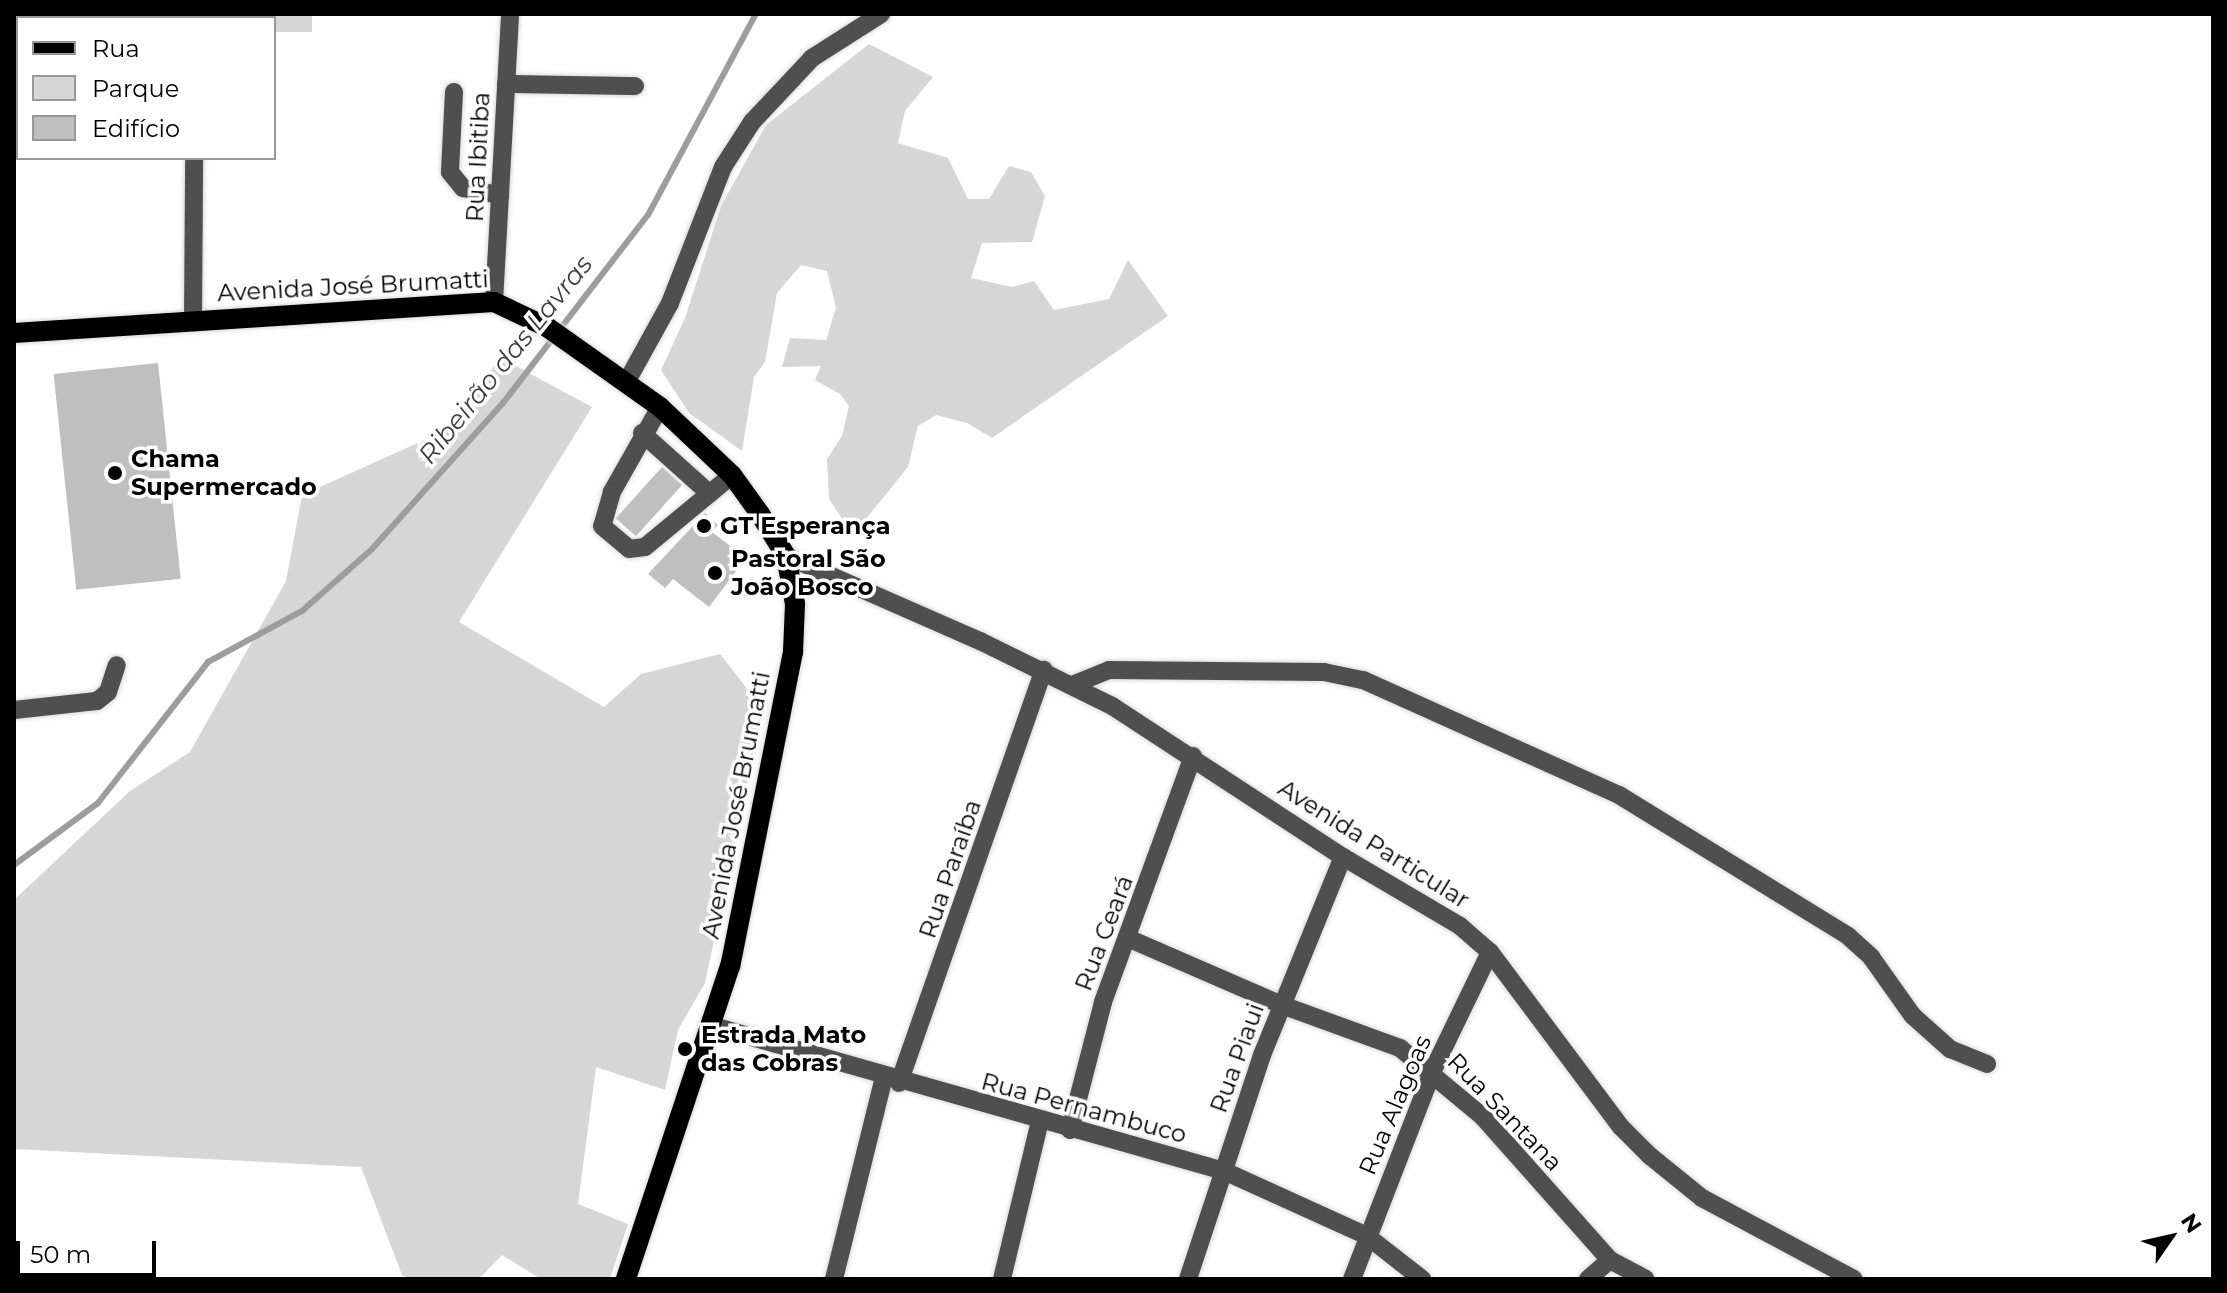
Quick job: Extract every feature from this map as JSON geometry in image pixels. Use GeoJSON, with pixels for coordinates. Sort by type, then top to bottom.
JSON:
{"type":"FeatureCollection","features":[{"type":"Feature","properties":{"kind":"main road","name":"Avenida José Brumatti"},"geometry":{"type":"LineString","coordinates":[[14,333],[494,302],[521,312],[627,381],[660,407],[732,475],[786,556],[795,604],[793,652],[730,966],[713,1026]]}},
{"type":"Feature","properties":{"kind":"main road"},"geometry":{"type":"LineString","coordinates":[[626,1279],[713,1026]]}},
{"type":"Feature","properties":{"kind":"street","name":"Rua Ibitiba"},"geometry":{"type":"LineString","coordinates":[[494,302],[510,14]]}},
{"type":"Feature","properties":{"kind":"street"},"geometry":{"type":"LineString","coordinates":[[627,381],[670,303],[723,167],[752,122],[812,58],[881,14]]}},
{"type":"Feature","properties":{"kind":"street"},"geometry":{"type":"LineString","coordinates":[[506,84],[635,86]]}},
{"type":"Feature","properties":{"kind":"street"},"geometry":{"type":"LineString","coordinates":[[454,92],[450,172],[463,188],[500,195]]}},
{"type":"Feature","properties":{"kind":"street"},"geometry":{"type":"LineString","coordinates":[[193,321],[194,160]]}},
{"type":"Feature","properties":{"kind":"street"},"geometry":{"type":"LineString","coordinates":[[660,407],[642,433],[603,510],[602,526],[629,549],[645,547],[732,475]]}},
{"type":"Feature","properties":{"kind":"street"},"geometry":{"type":"LineString","coordinates":[[642,433],[710,494]]}},
{"type":"Feature","properties":{"kind":"street","name":"Avenida Particular"},"geometry":{"type":"LineString","coordinates":[[786,556],[1072,685],[1193,756],[1343,857],[1442,914],[1490,952],[1605,1106],[1650,1156],[1702,1198],[1854,1279]]}},
{"type":"Feature","properties":{"kind":"street"},"geometry":{"type":"LineString","coordinates":[[14,710],[97,701],[108,692],[117,665]]}},
{"type":"Feature","properties":{"kind":"street","name":"Rua Paraíba"},"geometry":{"type":"LineString","coordinates":[[834,1279],[891,1080],[1044,670]]}},
{"type":"Feature","properties":{"kind":"street"},"geometry":{"type":"LineString","coordinates":[[1072,685],[1109,670],[1324,672],[1363,680],[1619,795],[1848,936],[1871,957],[1913,1016],[1950,1049],[1987,1064]]}},
{"type":"Feature","properties":{"kind":"street","name":"Rua Ceará"},"geometry":{"type":"LineString","coordinates":[[1070,1130],[1087,1053],[1193,756]]}},
{"type":"Feature","properties":{"kind":"street","name":"Rua Piaui"},"geometry":{"type":"LineString","coordinates":[[1188,1279],[1282,1005],[1343,857]]}},
{"type":"Feature","properties":{"kind":"street","name":"Rua Santana"},"geometry":{"type":"LineString","coordinates":[[1130,939],[1282,1005],[1361,1030],[1433,1070],[1482,1116],[1610,1260],[1645,1279]]}},
{"type":"Feature","properties":{"kind":"street","name":"Rua Alagoas"},"geometry":{"type":"LineString","coordinates":[[1352,1279],[1433,1070],[1490,952]]}},
{"type":"Feature","properties":{"kind":"street","name":"Rua Pernambuco"},"geometry":{"type":"LineString","coordinates":[[713,1026],[891,1080],[1224,1171],[1367,1236],[1422,1279]]}},
{"type":"Feature","properties":{"kind":"street"},"geometry":{"type":"LineString","coordinates":[[1002,1279],[1040,1121]]}},
{"type":"Feature","properties":{"kind":"street"},"geometry":{"type":"LineString","coordinates":[[1588,1279],[1610,1260]]}},
{"type":"Feature","properties":{"kind":"green space"},"geometry":{"type":"Polygon","coordinates":[[[232,14],[312,14],[312,32],[276,32],[276,16],[232,14]]]}},
{"type":"Feature","properties":{"kind":"green space"},"geometry":{"type":"Polygon","coordinates":[[[869,44],[933,77],[905,111],[898,143],[948,158],[968,199],[989,199],[1009,166],[1031,172],[1045,196],[1032,242],[982,243],[971,278],[1012,287],[1034,281],[1054,310],[1109,299],[1128,260],[1168,316],[992,438],[967,423],[936,415],[918,426],[908,467],[853,535],[829,499],[827,459],[842,436],[849,406],[840,394],[815,380],[821,366],[782,367],[790,338],[826,340],[836,308],[827,271],[801,265],[777,293],[765,362],[754,377],[742,451],[689,413],[661,370],[685,318],[721,206],[766,125],[869,44]]]}},
{"type":"Feature","properties":{"kind":"green space"},"geometry":{"type":"Polygon","coordinates":[[[499,357],[592,407],[459,622],[604,707],[641,674],[720,654],[763,709],[705,983],[678,1030],[665,1090],[596,1067],[578,1204],[628,1224],[610,1279],[541,1279],[502,1255],[479,1279],[411,1279],[402,1275],[361,1167],[14,1149],[14,900],[130,791],[190,752],[286,581],[302,495],[460,424],[499,357]]]}},
{"type":"Feature","properties":{"kind":"building","name":"Chama Supermercado"},"geometry":{"type":"Polygon","coordinates":[[[158,363],[181,579],[76,590],[54,374],[158,363]]]}},
{"type":"Feature","properties":{"kind":"building","name":"GT Esperança"},"geometry":{"type":"Polygon","coordinates":[[[662,467],[682,485],[636,536],[616,518],[662,467]]]}},
{"type":"Feature","properties":{"kind":"building"},"geometry":{"type":"Polygon","coordinates":[[[705,513],[718,525],[712,532],[746,558],[709,607],[673,579],[665,588],[648,574],[705,513]]]}},
{"type":"Feature","properties":{"kind":"waterway","name":"Ribeirão das Lavras"},"geometry":{"type":"LineString","coordinates":[[14,865],[98,803],[208,662],[302,611],[372,549],[503,403],[648,215],[756,14]]}},
{"type":"Feature","properties":{"kind":"place","name":"Chama Supermercado"},"geometry":{"type":"Point","coordinates":[115,473]}},
{"type":"Feature","properties":{"kind":"place","name":"GT Esperança"},"geometry":{"type":"Point","coordinates":[704,526]}},
{"type":"Feature","properties":{"kind":"place","name":"Pastoral São João Bosco"},"geometry":{"type":"Point","coordinates":[715,573]}},
{"type":"Feature","properties":{"kind":"place","name":"Estrada Mato das Cobras"},"geometry":{"type":"Point","coordinates":[685,1049]}}]}
